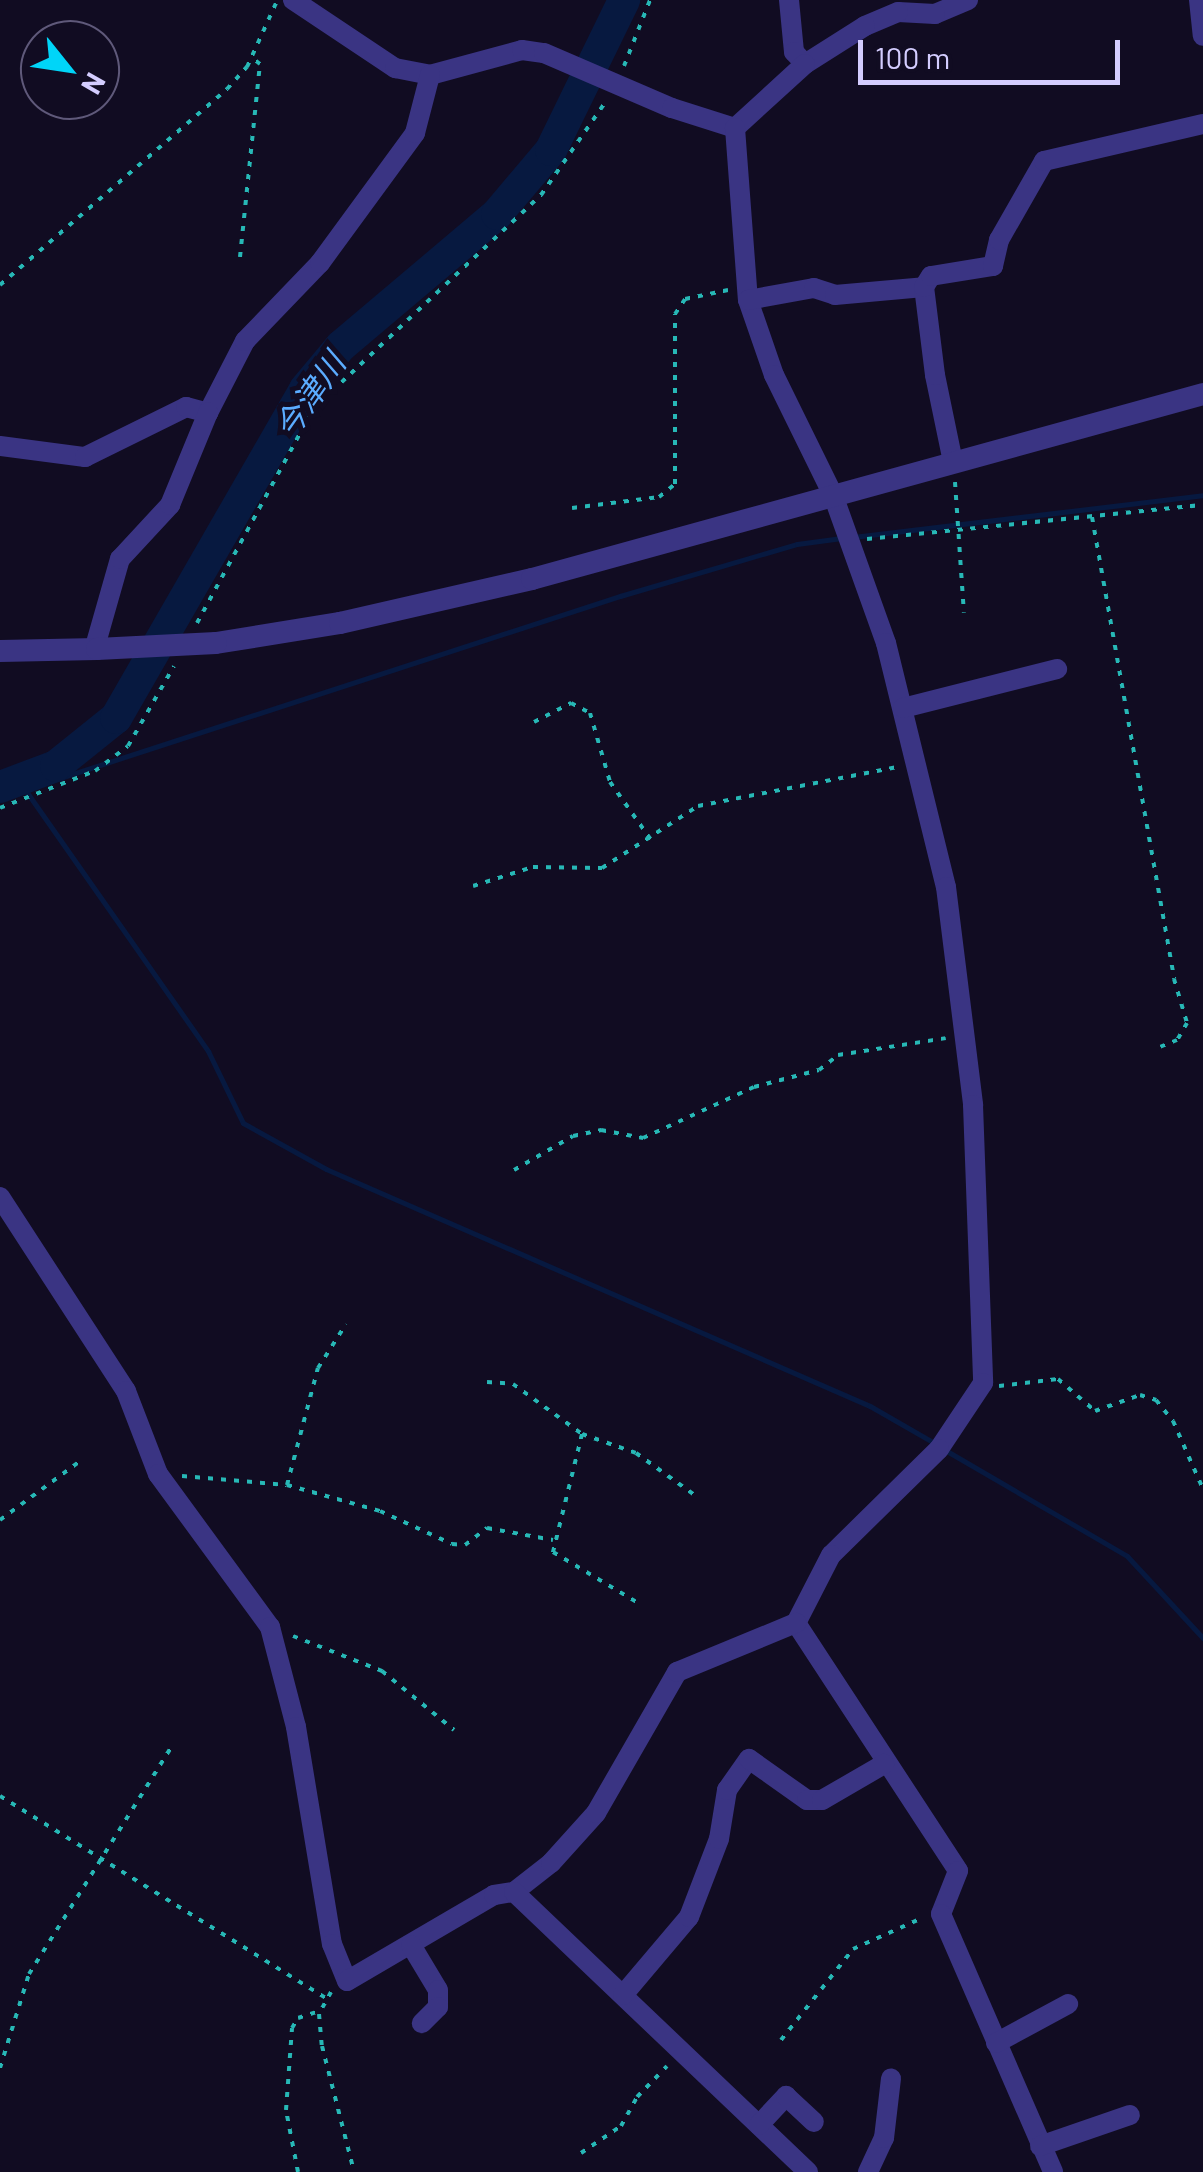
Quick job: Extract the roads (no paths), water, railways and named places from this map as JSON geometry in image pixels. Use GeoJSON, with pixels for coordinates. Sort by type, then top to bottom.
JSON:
{"type":"FeatureCollection","features":[{"type":"Feature","properties":{"kind":"street"},"geometry":{"type":"LineString","coordinates":[[293,0],[395,68],[430,76],[522,50],[577,64],[616,84],[736,128]]}},
{"type":"Feature","properties":{"kind":"street"},"geometry":{"type":"LineString","coordinates":[[788,0],[794,52],[805,64]]}},
{"type":"Feature","properties":{"kind":"street"},"geometry":{"type":"LineString","coordinates":[[736,128],[805,64],[898,12],[935,14],[968,0]]}},
{"type":"Feature","properties":{"kind":"street"},"geometry":{"type":"LineString","coordinates":[[1200,0],[1203,36]]}},
{"type":"Feature","properties":{"kind":"street"},"geometry":{"type":"LineString","coordinates":[[96,649],[120,559],[170,504],[208,413],[245,341],[320,263],[415,133],[430,76]]}},
{"type":"Feature","properties":{"kind":"street"},"geometry":{"type":"LineString","coordinates":[[953,462],[924,287],[930,276],[993,266],[999,240],[1044,161],[1203,124]]}},
{"type":"Feature","properties":{"kind":"street"},"geometry":{"type":"LineString","coordinates":[[0,1197],[126,1392],[158,1474],[270,1627],[296,1727],[332,1944],[347,1981],[494,1895],[514,1892],[551,1864],[596,1813],[677,1672],[796,1623],[831,1555],[939,1449],[983,1383],[965,1036],[946,886],[903,708],[852,542],[834,495],[774,374],[748,293],[736,128]]}},
{"type":"Feature","properties":{"kind":"street"},"geometry":{"type":"LineString","coordinates":[[748,293],[814,288],[836,295],[924,287]]}},
{"type":"Feature","properties":{"kind":"street"},"geometry":{"type":"LineString","coordinates":[[0,651],[216,643],[340,623],[532,579],[1203,394]]}},
{"type":"Feature","properties":{"kind":"street"},"geometry":{"type":"LineString","coordinates":[[0,446],[85,457],[186,407],[208,413]]}},
{"type":"Feature","properties":{"kind":"street"},"geometry":{"type":"LineString","coordinates":[[903,708],[1056,669]]}},
{"type":"Feature","properties":{"kind":"street"},"geometry":{"type":"LineString","coordinates":[[796,1623],[884,1764],[958,1871],[941,1914],[1052,2172]]}},
{"type":"Feature","properties":{"kind":"street"},"geometry":{"type":"LineString","coordinates":[[623,1996],[689,1918],[719,1840],[727,1790],[749,1759],[807,1800],[822,1800],[884,1764]]}},
{"type":"Feature","properties":{"kind":"street"},"geometry":{"type":"LineString","coordinates":[[514,1892],[808,2172]]}},
{"type":"Feature","properties":{"kind":"street"},"geometry":{"type":"LineString","coordinates":[[412,1945],[438,1990],[438,2007],[422,2023]]}},
{"type":"Feature","properties":{"kind":"street"},"geometry":{"type":"LineString","coordinates":[[996,2043],[1068,2004]]}},
{"type":"Feature","properties":{"kind":"street"},"geometry":{"type":"LineString","coordinates":[[868,2172],[884,2138],[891,2078]]}},
{"type":"Feature","properties":{"kind":"street"},"geometry":{"type":"LineString","coordinates":[[759,2125],[786,2096],[814,2122]]}},
{"type":"Feature","properties":{"kind":"street"},"geometry":{"type":"LineString","coordinates":[[1040,2146],[1130,2115]]}},
{"type":"Feature","properties":{"kind":"waterway","name":"今津川"},"geometry":{"type":"LineString","coordinates":[[0,787],[56,766],[116,718],[305,389],[341,346],[497,214],[551,150],[624,0]]}},
{"type":"Feature","properties":{"kind":"waterway"},"geometry":{"type":"LineString","coordinates":[[853,537],[1203,495]]}},
{"type":"Feature","properties":{"kind":"waterway"},"geometry":{"type":"LineString","coordinates":[[23,790],[620,596],[797,544],[842,538]]}},
{"type":"Feature","properties":{"kind":"waterway"},"geometry":{"type":"LineString","coordinates":[[19,781],[208,1051],[243,1123],[326,1169],[870,1406],[936,1444]]}},
{"type":"Feature","properties":{"kind":"waterway"},"geometry":{"type":"LineString","coordinates":[[945,1450],[1127,1556],[1203,1638]]}}]}
